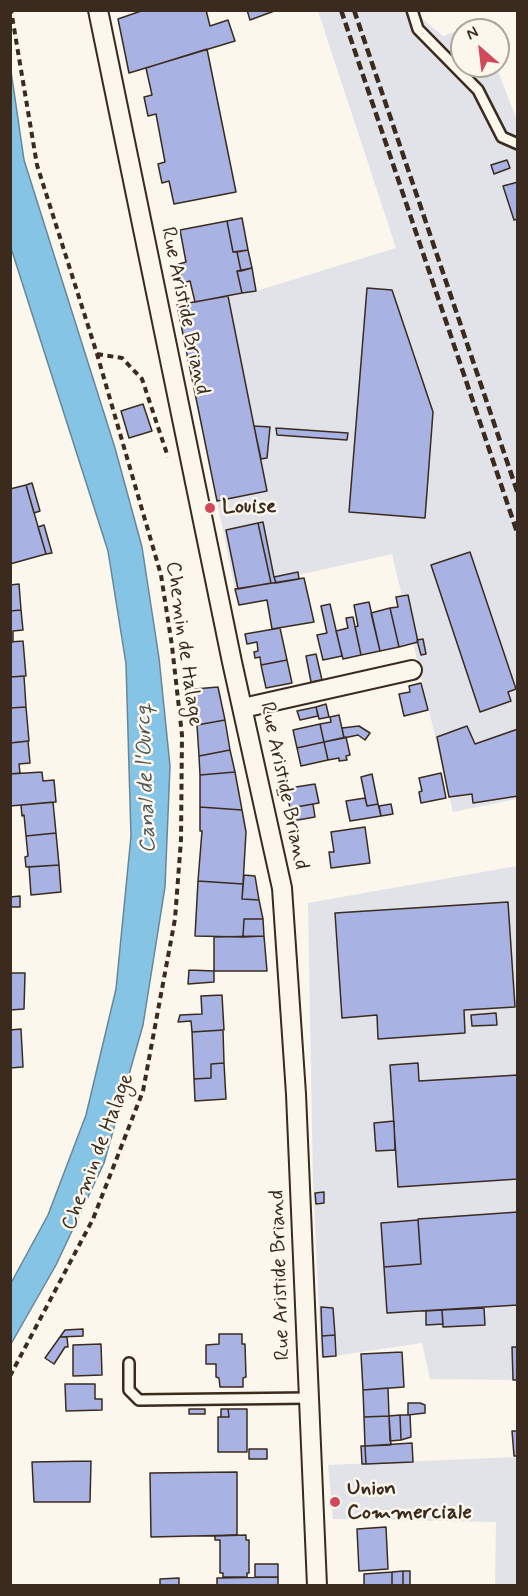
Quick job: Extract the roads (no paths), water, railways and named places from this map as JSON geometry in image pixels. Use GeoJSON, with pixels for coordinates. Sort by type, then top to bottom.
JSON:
{"type":"FeatureCollection","features":[{"type":"Feature","properties":{"kind":"street","name":"Rue Aristide Briand"},"geometry":{"type":"LineString","coordinates":[[98,10],[232,663],[282,888],[296,1094],[317,1586]]}},
{"type":"Feature","properties":{"kind":"street"},"geometry":{"type":"LineString","coordinates":[[243,708],[412,670]]}},
{"type":"Feature","properties":{"kind":"lane"},"geometry":{"type":"LineString","coordinates":[[411,10],[418,29],[478,90],[502,137],[518,144]]}},
{"type":"Feature","properties":{"kind":"lane"},"geometry":{"type":"LineString","coordinates":[[129,1363],[129,1390],[139,1400],[309,1398]]}},
{"type":"Feature","properties":{"kind":"water","name":"Canal de l'Ourcq"},"geometry":{"type":"Polygon","coordinates":[[[11,71],[24,160],[115,448],[142,547],[159,658],[170,766],[165,887],[143,1025],[104,1163],[56,1265],[11,1344],[11,1283],[48,1215],[86,1115],[116,989],[131,836],[126,664],[108,551],[11,248],[11,71]]]}},
{"type":"Feature","properties":{"kind":"railway"},"geometry":{"type":"LineString","coordinates":[[341,10],[518,535]]}},
{"type":"Feature","properties":{"kind":"railway"},"geometry":{"type":"LineString","coordinates":[[354,10],[518,494]]}},
{"type":"Feature","properties":{"kind":"place","name":"Louise"},"geometry":{"type":"Point","coordinates":[210,508]}},
{"type":"Feature","properties":{"kind":"place","name":"Union Commerciale"},"geometry":{"type":"Point","coordinates":[335,1502]}}]}
